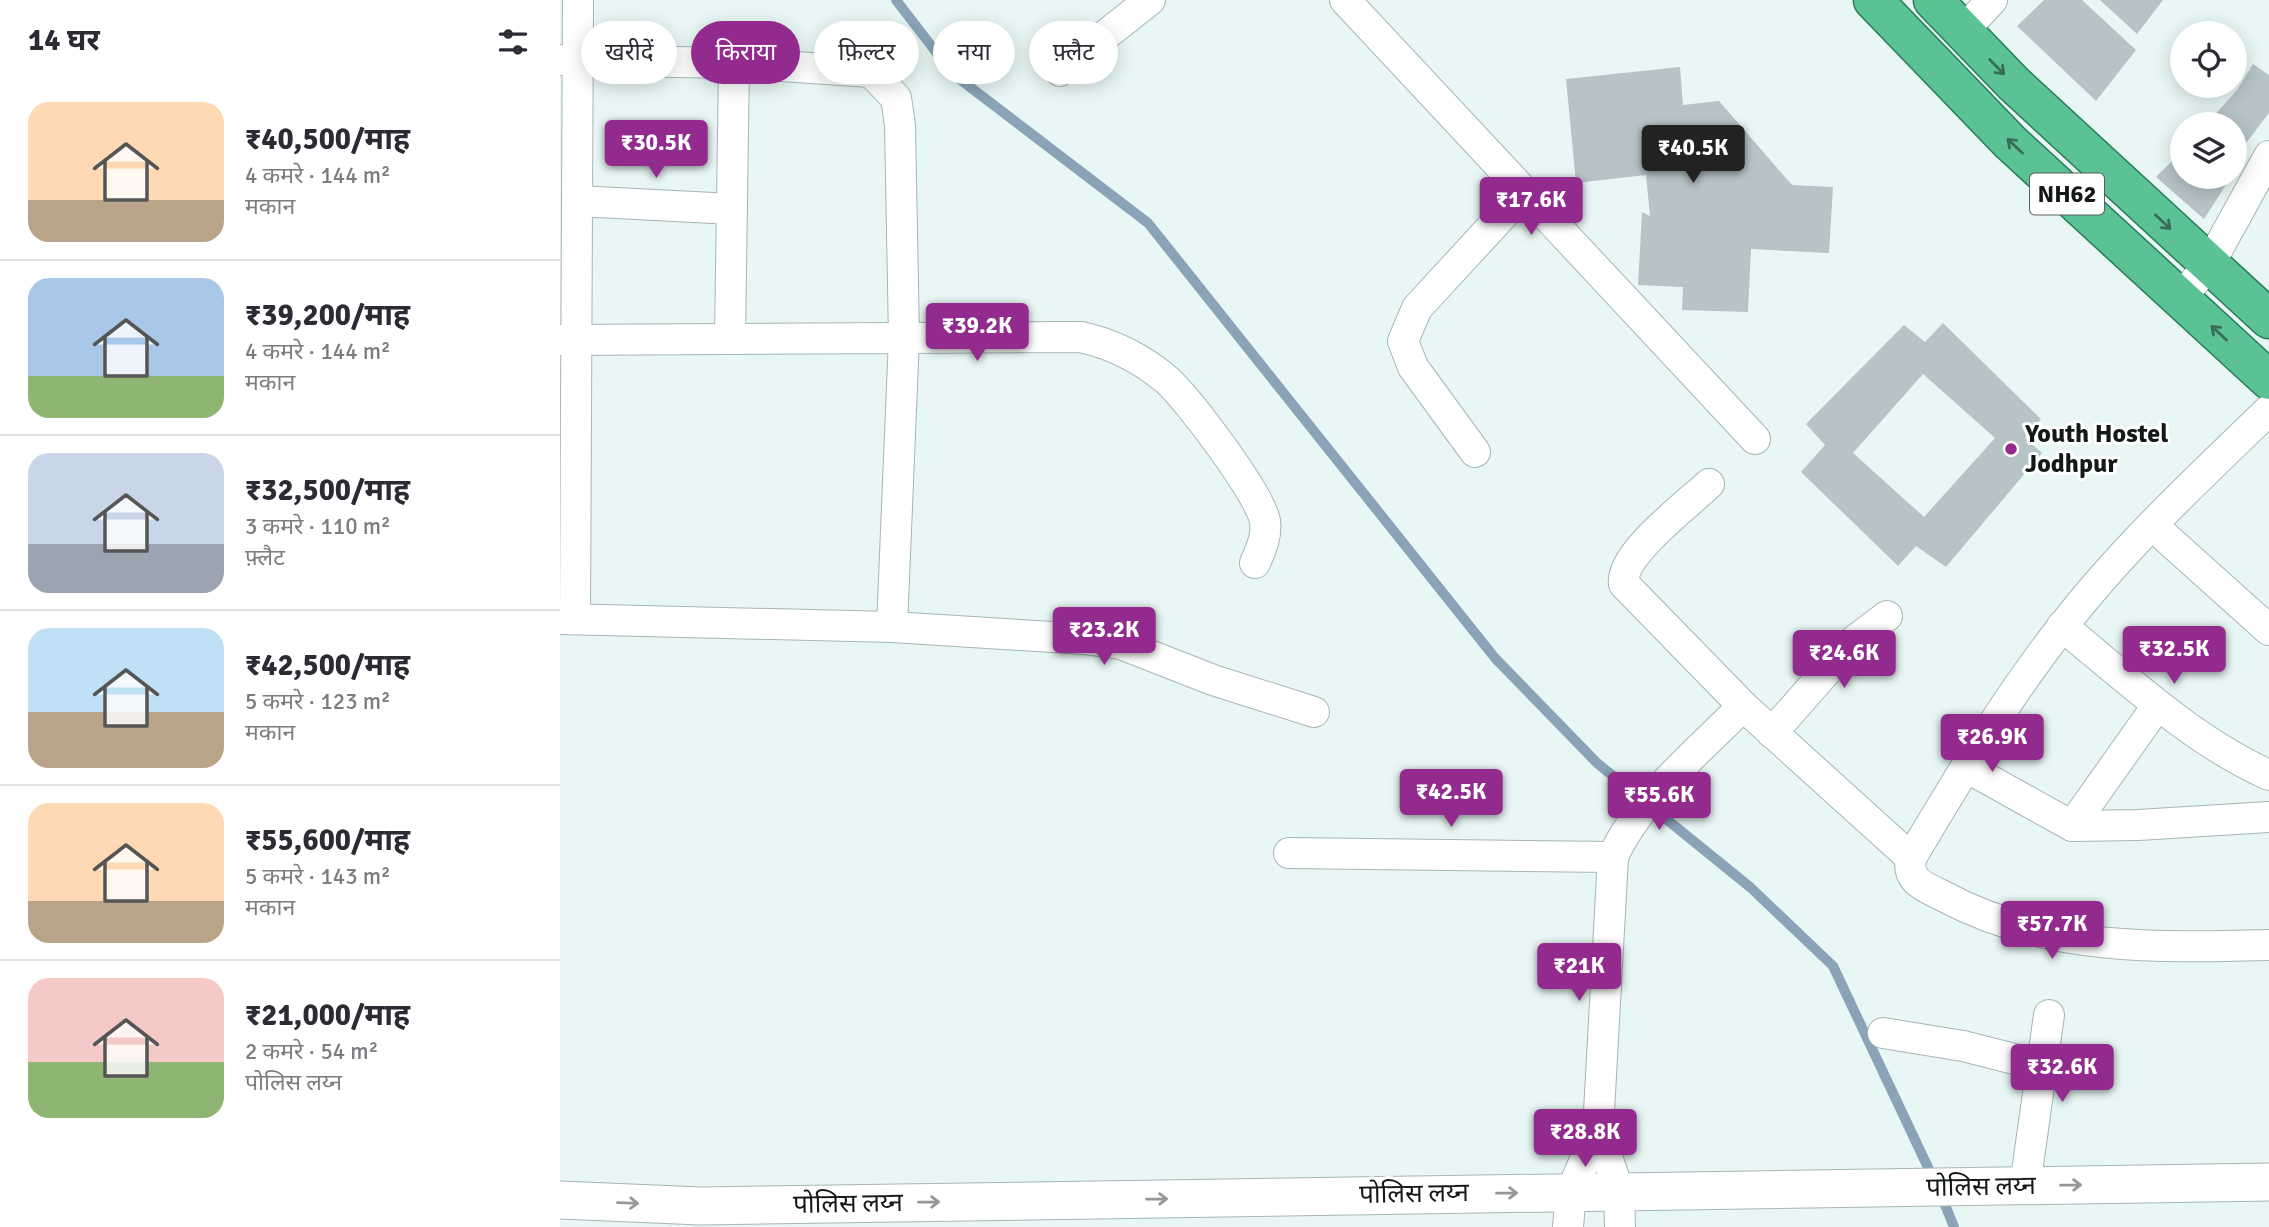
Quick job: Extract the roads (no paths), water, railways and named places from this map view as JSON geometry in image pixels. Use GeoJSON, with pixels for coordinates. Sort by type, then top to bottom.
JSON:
{"type":"FeatureCollection","features":[{"type":"Feature","properties":{"kind":"highway","name":"NH62"},"geometry":{"type":"LineString","coordinates":[[1873,0],[2010,142],[2269,380]]}},
{"type":"Feature","properties":{"kind":"highway","name":"NH62"},"geometry":{"type":"LineString","coordinates":[[1933,0],[2014,84],[2269,319]]}},
{"type":"Feature","properties":{"kind":"street"},"geometry":{"type":"LineString","coordinates":[[578,0],[569,59],[578,201],[568,340],[567,619],[892,627],[1084,639],[1121,645],[1213,680],[1314,712]]}},
{"type":"Feature","properties":{"kind":"street"},"geometry":{"type":"LineString","coordinates":[[1118,25],[1150,0]]}},
{"type":"Feature","properties":{"kind":"street"},"geometry":{"type":"LineString","coordinates":[[1345,0],[1755,439]]}},
{"type":"Feature","properties":{"kind":"street"},"geometry":{"type":"LineString","coordinates":[[1963,31],[1992,0]]}},
{"type":"Feature","properties":{"kind":"street"},"geometry":{"type":"LineString","coordinates":[[569,59],[691,62]]}},
{"type":"Feature","properties":{"kind":"street"},"geometry":{"type":"LineString","coordinates":[[800,67],[871,72],[896,98],[900,125],[904,338],[892,627]]}},
{"type":"Feature","properties":{"kind":"street"},"geometry":{"type":"LineString","coordinates":[[730,339],[734,84]]}},
{"type":"Feature","properties":{"kind":"street"},"geometry":{"type":"LineString","coordinates":[[2180,298],[2209,265],[2269,156]]}},
{"type":"Feature","properties":{"kind":"street"},"geometry":{"type":"LineString","coordinates":[[1475,452],[1413,367],[1402,341],[1417,308],[1524,192]]}},
{"type":"Feature","properties":{"kind":"street"},"geometry":{"type":"LineString","coordinates":[[578,201],[732,209]]}},
{"type":"Feature","properties":{"kind":"street"},"geometry":{"type":"LineString","coordinates":[[568,340],[1081,337],[1104,342],[1138,359],[1169,382],[1251,487],[1265,521],[1265,540],[1255,563]]}},
{"type":"Feature","properties":{"kind":"street"},"geometry":{"type":"LineString","coordinates":[[2269,410],[2152,525],[2062,626],[1966,767],[1911,858],[1909,868],[1916,881],[1970,911],[2019,929],[2095,943],[2163,947],[2269,945]]}},
{"type":"Feature","properties":{"kind":"street"},"geometry":{"type":"LineString","coordinates":[[1709,484],[1628,562],[1623,575],[1625,584],[1743,706],[1911,858]]}},
{"type":"Feature","properties":{"kind":"street"},"geometry":{"type":"LineString","coordinates":[[2152,525],[2269,630]]}},
{"type":"Feature","properties":{"kind":"street"},"geometry":{"type":"LineString","coordinates":[[1772,733],[1850,644],[1887,616]]}},
{"type":"Feature","properties":{"kind":"street"},"geometry":{"type":"LineString","coordinates":[[2062,626],[2158,706],[2190,726],[2218,749],[2269,775]]}},
{"type":"Feature","properties":{"kind":"street"},"geometry":{"type":"LineString","coordinates":[[1569,1209],[1598,1130],[1616,849],[1659,792],[1743,706]]}},
{"type":"Feature","properties":{"kind":"street"},"geometry":{"type":"LineString","coordinates":[[2072,826],[2158,706]]}},
{"type":"Feature","properties":{"kind":"street"},"geometry":{"type":"LineString","coordinates":[[1966,767],[2072,826],[2269,817]]}},
{"type":"Feature","properties":{"kind":"street"},"geometry":{"type":"LineString","coordinates":[[1289,853],[1616,849]]}},
{"type":"Feature","properties":{"kind":"street"},"geometry":{"type":"LineString","coordinates":[[2014,1187],[2042,1066],[2049,1015]]}},
{"type":"Feature","properties":{"kind":"street"},"geometry":{"type":"LineString","coordinates":[[1883,1033],[1964,1045],[2042,1066]]}},
{"type":"Feature","properties":{"kind":"street"},"geometry":{"type":"LineString","coordinates":[[1598,1130],[1620,1209]]}},
{"type":"Feature","properties":{"kind":"street","name":"पोलिस लय्न"},"geometry":{"type":"LineString","coordinates":[[560,1200],[701,1206],[1620,1209],[1876,1187],[2269,1182]]}},
{"type":"Feature","properties":{"kind":"waterway"},"geometry":{"type":"LineString","coordinates":[[896,0],[953,74],[1148,223],[1495,658],[1597,763],[1750,887],[1833,966],[1933,1178]]}},
{"type":"Feature","properties":{"kind":"waterway"},"geometry":{"type":"LineString","coordinates":[[1941,1195],[1954,1227]]}},
{"type":"Feature","properties":{"kind":"place","name":"Youth Hostel Jodhpur"},"geometry":{"type":"Point","coordinates":[2011,449]}}]}
